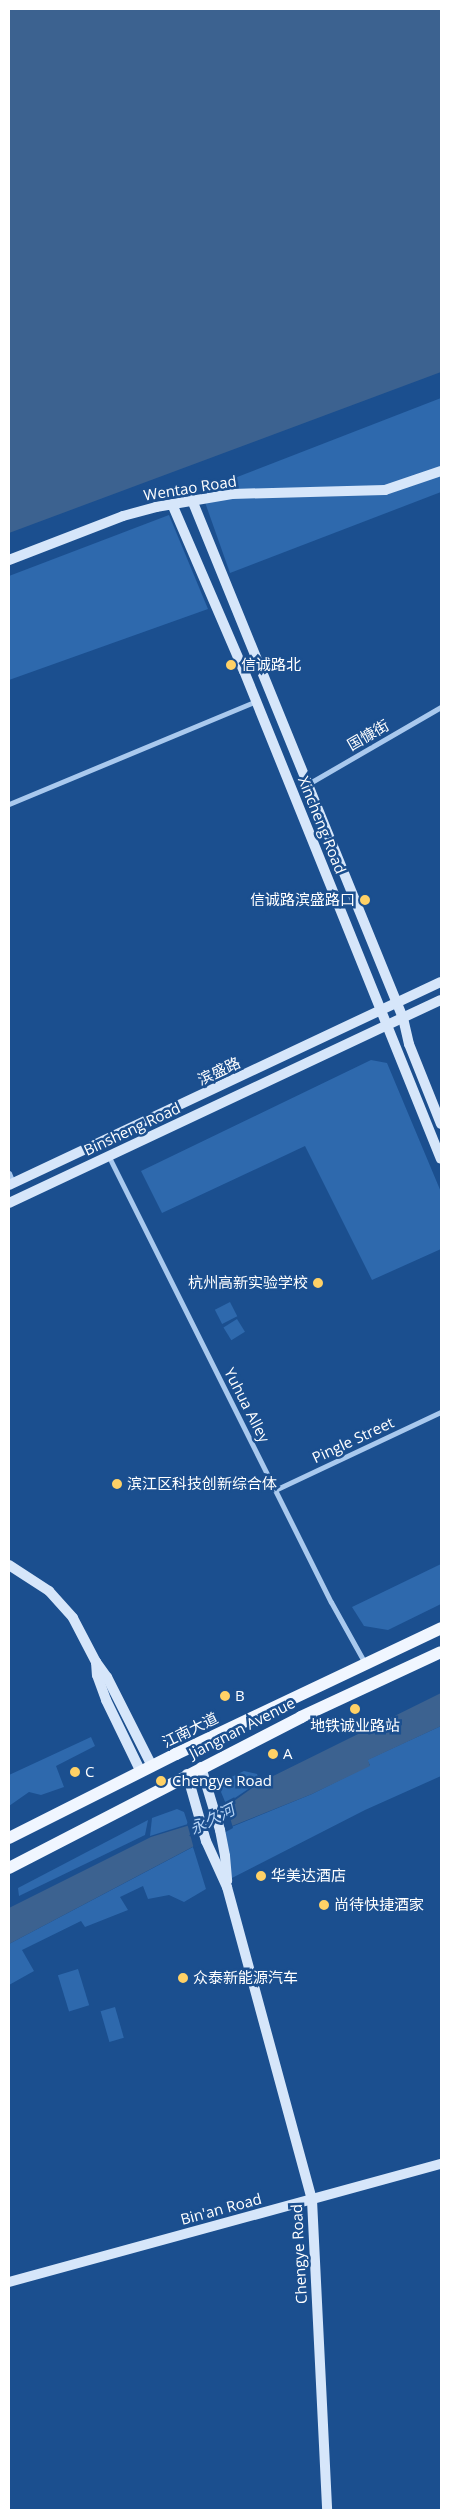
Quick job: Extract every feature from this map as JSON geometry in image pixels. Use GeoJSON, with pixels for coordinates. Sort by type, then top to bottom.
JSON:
{"type":"FeatureCollection","features":[{"type":"Feature","properties":{"kind":"main road","name":"Wentao Road"},"geometry":{"type":"LineString","coordinates":[[9,560],[123,516],[172,504],[232,494],[385,490],[441,471]]}},
{"type":"Feature","properties":{"kind":"main road","name":"Xincheng Road"},"geometry":{"type":"LineString","coordinates":[[192,500],[403,1018],[410,1044],[441,1124]]}},
{"type":"Feature","properties":{"kind":"main road","name":"Xincheng Road"},"geometry":{"type":"LineString","coordinates":[[172,504],[256,701],[441,1159]]}},
{"type":"Feature","properties":{"kind":"main road","name":"滨盛路"},"geometry":{"type":"LineString","coordinates":[[10,1180],[441,982]]}},
{"type":"Feature","properties":{"kind":"main road"},"geometry":{"type":"LineString","coordinates":[[403,1018],[441,1000]]}},
{"type":"Feature","properties":{"kind":"main road","name":"Binsheng Road"},"geometry":{"type":"LineString","coordinates":[[9,1203],[403,1018]]}},
{"type":"Feature","properties":{"kind":"main road"},"geometry":{"type":"LineString","coordinates":[[9,1565],[50,1591],[73,1618],[96,1662],[107,1676],[147,1769]]}},
{"type":"Feature","properties":{"kind":"main road","name":"江南大道"},"geometry":{"type":"LineString","coordinates":[[9,1838],[365,1663],[441,1628]]}},
{"type":"Feature","properties":{"kind":"main road","name":"Jiangnan Avenue"},"geometry":{"type":"LineString","coordinates":[[9,1868],[187,1774],[301,1717],[441,1652]]}},
{"type":"Feature","properties":{"kind":"main road","name":"Chengye Road"},"geometry":{"type":"LineString","coordinates":[[201,1767],[225,1856],[227,1887]]}},
{"type":"Feature","properties":{"kind":"main road","name":"Chengye Road"},"geometry":{"type":"LineString","coordinates":[[187,1774],[210,1851],[227,1887],[312,2200],[327,2510]]}},
{"type":"Feature","properties":{"kind":"main road","name":"Bin'an Road"},"geometry":{"type":"LineString","coordinates":[[9,2282],[441,2164]]}},
{"type":"Feature","properties":{"kind":"street"},"geometry":{"type":"LineString","coordinates":[[9,804],[256,701]]}},
{"type":"Feature","properties":{"kind":"street","name":"国慷街"},"geometry":{"type":"LineString","coordinates":[[307,785],[441,707]]}},
{"type":"Feature","properties":{"kind":"street","name":"Yuhua Alley"},"geometry":{"type":"LineString","coordinates":[[108,1157],[331,1602],[365,1663]]}},
{"type":"Feature","properties":{"kind":"street","name":"Pingle Street"},"geometry":{"type":"LineString","coordinates":[[275,1490],[441,1412]]}},
{"type":"Feature","properties":{"kind":"shaded area"},"geometry":{"type":"Polygon","coordinates":[[[441,398],[441,492],[230,573],[201,491],[441,398]]]}},
{"type":"Feature","properties":{"kind":"shaded area"},"geometry":{"type":"Polygon","coordinates":[[[169,515],[208,609],[9,680],[9,576],[169,515]]]}},
{"type":"Feature","properties":{"kind":"shaded area"},"geometry":{"type":"Polygon","coordinates":[[[371,1060],[387,1063],[441,1192],[441,1249],[372,1280],[305,1146],[162,1213],[141,1171],[371,1060]]]}},
{"type":"Feature","properties":{"kind":"shaded area"},"geometry":{"type":"Polygon","coordinates":[[[230,1302],[237,1316],[222,1324],[215,1310],[230,1302]]]}},
{"type":"Feature","properties":{"kind":"shaded area"},"geometry":{"type":"Polygon","coordinates":[[[237,1319],[245,1332],[231,1340],[223,1327],[237,1319]]]}},
{"type":"Feature","properties":{"kind":"shaded area"},"geometry":{"type":"Polygon","coordinates":[[[441,1564],[441,1604],[388,1630],[364,1626],[352,1607],[441,1564]]]}},
{"type":"Feature","properties":{"kind":"shaded area"},"geometry":{"type":"Polygon","coordinates":[[[441,1726],[441,1776],[365,1810],[230,1879],[224,1830],[312,1794],[370,1765],[367,1760],[441,1726]]]}},
{"type":"Feature","properties":{"kind":"shaded area"},"geometry":{"type":"Polygon","coordinates":[[[91,1737],[95,1746],[56,1766],[64,1787],[41,1795],[29,1792],[9,1806],[9,1775],[91,1737]]]}},
{"type":"Feature","properties":{"kind":"shaded area"},"geometry":{"type":"Polygon","coordinates":[[[244,1771],[257,1774],[260,1781],[226,1804],[221,1792],[223,1781],[244,1771]]]}},
{"type":"Feature","properties":{"kind":"shaded area"},"geometry":{"type":"Polygon","coordinates":[[[177,1809],[184,1812],[188,1824],[150,1836],[152,1818],[177,1809]]]}},
{"type":"Feature","properties":{"kind":"shaded area"},"geometry":{"type":"Polygon","coordinates":[[[148,1820],[145,1835],[19,1896],[18,1888],[148,1820]]]}},
{"type":"Feature","properties":{"kind":"shaded area"},"geometry":{"type":"Polygon","coordinates":[[[193,1847],[206,1889],[184,1902],[169,1895],[148,1899],[143,1886],[120,1897],[128,1910],[85,1927],[81,1921],[22,1950],[34,1971],[9,1985],[9,1944],[193,1847]]]}},
{"type":"Feature","properties":{"kind":"shaded area"},"geometry":{"type":"Polygon","coordinates":[[[78,1969],[89,2005],[69,2011],[58,1975],[78,1969]]]}},
{"type":"Feature","properties":{"kind":"shaded area"},"geometry":{"type":"Polygon","coordinates":[[[115,2007],[124,2038],[109,2042],[101,2011],[115,2007]]]}},
{"type":"Feature","properties":{"kind":"water"},"geometry":{"type":"Polygon","coordinates":[[[9,9],[441,9],[441,372],[9,533],[9,9]]]}},
{"type":"Feature","properties":{"kind":"water","name":"永久河"},"geometry":{"type":"Polygon","coordinates":[[[441,1693],[441,1726],[368,1760],[370,1766],[312,1794],[232,1826],[9,1944],[9,1908],[151,1837],[190,1825],[227,1806],[259,1783],[441,1693]]]}},
{"type":"Feature","properties":{"kind":"pier"},"geometry":{"type":"Polygon","coordinates":[[[226,1804],[233,1828],[194,1849],[187,1823],[226,1804]]]}},
{"type":"Feature","properties":{"kind":"place","name":"信诚路北"},"geometry":{"type":"Point","coordinates":[231,665]}},
{"type":"Feature","properties":{"kind":"place","name":"信诚路滨盛路口"},"geometry":{"type":"Point","coordinates":[365,900]}},
{"type":"Feature","properties":{"kind":"place","name":"杭州高新实验学校"},"geometry":{"type":"Point","coordinates":[318,1283]}},
{"type":"Feature","properties":{"kind":"place","name":"滨江区科技创新综合体"},"geometry":{"type":"Point","coordinates":[117,1484]}},
{"type":"Feature","properties":{"kind":"place","name":"B"},"geometry":{"type":"Point","coordinates":[225,1696]}},
{"type":"Feature","properties":{"kind":"place","name":"地铁诚业路站"},"geometry":{"type":"Point","coordinates":[355,1709]}},
{"type":"Feature","properties":{"kind":"place","name":"A"},"geometry":{"type":"Point","coordinates":[273,1754]}},
{"type":"Feature","properties":{"kind":"place","name":"C"},"geometry":{"type":"Point","coordinates":[75,1772]}},
{"type":"Feature","properties":{"kind":"place","name":"Chengye Road"},"geometry":{"type":"Point","coordinates":[161,1781]}},
{"type":"Feature","properties":{"kind":"place","name":"华美达酒店"},"geometry":{"type":"Point","coordinates":[261,1876]}},
{"type":"Feature","properties":{"kind":"place","name":"尚待快捷酒家"},"geometry":{"type":"Point","coordinates":[324,1905]}},
{"type":"Feature","properties":{"kind":"place","name":"众泰新能源汽车"},"geometry":{"type":"Point","coordinates":[183,1978]}}]}
